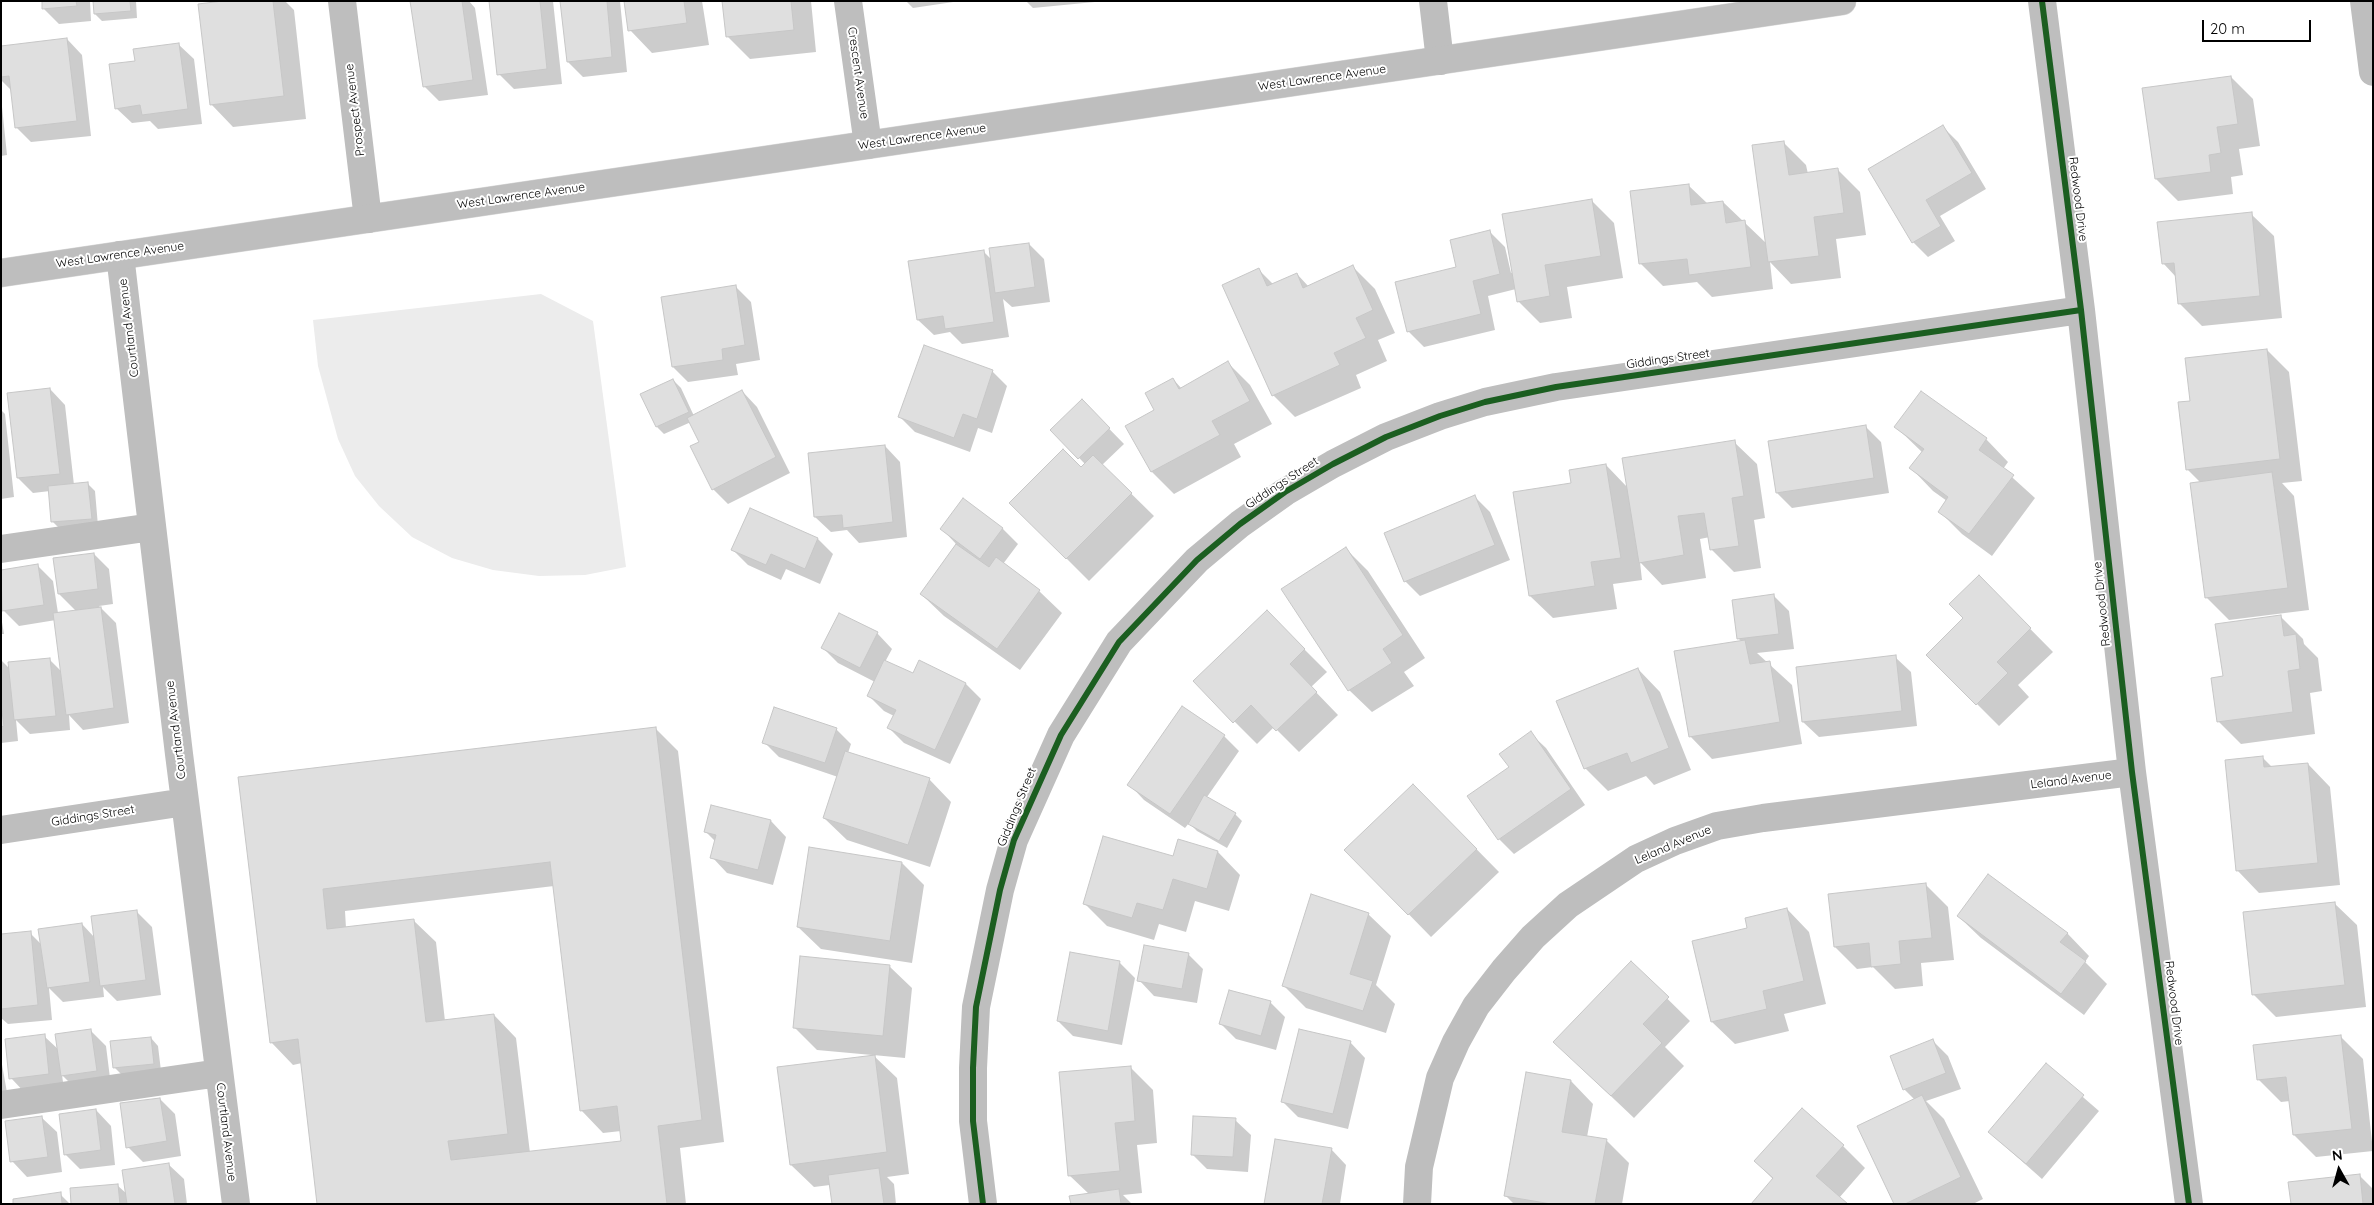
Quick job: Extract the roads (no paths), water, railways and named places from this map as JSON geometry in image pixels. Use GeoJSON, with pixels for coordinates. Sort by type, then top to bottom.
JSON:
{"type":"FeatureCollection","features":[{"type":"Feature","properties":{"kind":"street","name":"Prospect Avenue"},"geometry":{"type":"LineString","coordinates":[[342,1],[368,219]]}},
{"type":"Feature","properties":{"kind":"street","name":"Crescent Avenue"},"geometry":{"type":"LineString","coordinates":[[848,1],[868,145]]}},
{"type":"Feature","properties":{"kind":"street"},"geometry":{"type":"LineString","coordinates":[[1433,1],[1440,61]]}},
{"type":"Feature","properties":{"kind":"street","name":"West Lawrence Avenue"},"geometry":{"type":"LineString","coordinates":[[1,273],[1842,1]]}},
{"type":"Feature","properties":{"kind":"street","name":"Redwood Drive"},"geometry":{"type":"LineString","coordinates":[[2042,1],[2081,310],[2132,772],[2189,1204]]}},
{"type":"Feature","properties":{"kind":"street"},"geometry":{"type":"LineString","coordinates":[[2364,1],[2373,72]]}},
{"type":"Feature","properties":{"kind":"street","name":"Courtland Avenue"},"geometry":{"type":"LineString","coordinates":[[120,255],[185,802],[236,1204]]}},
{"type":"Feature","properties":{"kind":"street","name":"Giddings Street"},"geometry":{"type":"LineString","coordinates":[[983,1204],[974,1121],[972,1068],[976,1007],[1000,890],[1014,840],[1061,735],[1119,642],[1197,560],[1240,524],[1285,492],[1333,464],[1377,442],[1440,416],[1485,402],[1556,387],[2081,310]]}},
{"type":"Feature","properties":{"kind":"street"},"geometry":{"type":"LineString","coordinates":[[1,549],[152,527]]}},
{"type":"Feature","properties":{"kind":"street","name":"Leland Avenue"},"geometry":{"type":"LineString","coordinates":[[1417,1204],[1420,1167],[1440,1078],[1476,1006],[1504,970],[1534,937],[1568,905],[1602,880],[1636,859],[1675,841],[1716,826],[1763,818],[2132,772]]}},
{"type":"Feature","properties":{"kind":"street","name":"Giddings Street"},"geometry":{"type":"LineString","coordinates":[[1,830],[185,802]]}},
{"type":"Feature","properties":{"kind":"street"},"geometry":{"type":"LineString","coordinates":[[1,1106],[219,1073]]}}]}
